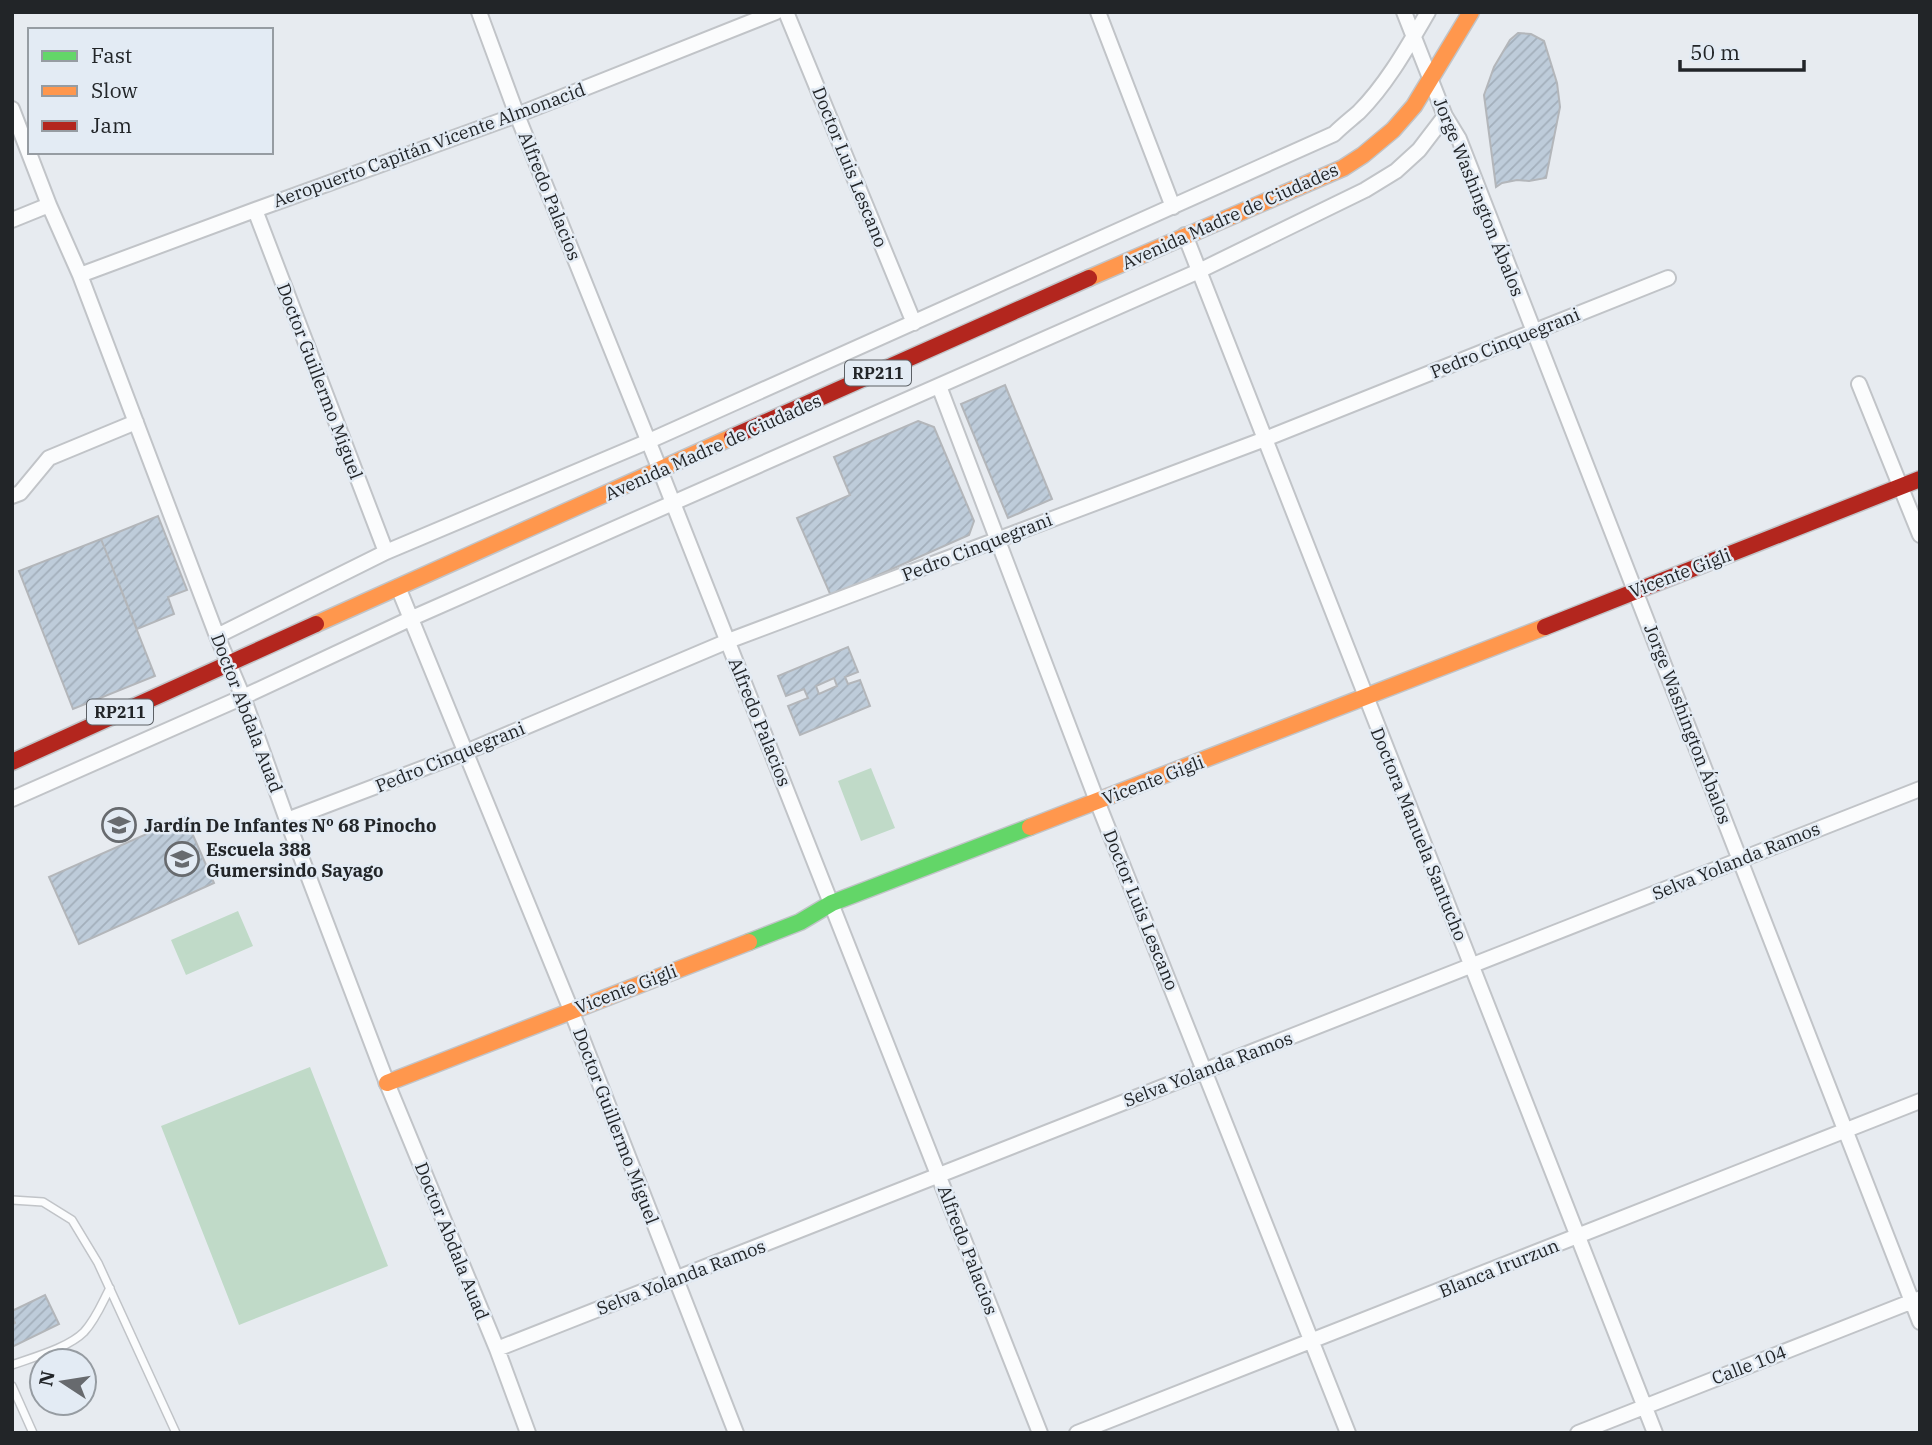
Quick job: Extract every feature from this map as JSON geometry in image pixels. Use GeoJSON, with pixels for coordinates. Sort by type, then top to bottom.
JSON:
{"type":"FeatureCollection","features":[{"type":"Feature","properties":{"kind":"main road","name":"Avenida Madre de Ciudades"},"geometry":{"type":"LineString","coordinates":[[12,762],[1185,235],[1343,168],[1393,130],[1414,106],[1471,12]]}},
{"type":"Feature","properties":{"kind":"main road","name":"Vicente Gigli"},"geometry":{"type":"LineString","coordinates":[[387,1083],[800,922],[832,903],[1365,698],[1920,479]]}},
{"type":"Feature","properties":{"kind":"street","name":"Alfredo Palacios"},"geometry":{"type":"LineString","coordinates":[[479,12],[517,115],[649,441],[1040,1433]]}},
{"type":"Feature","properties":{"kind":"street","name":"Aeropuerto Capitán Vicente Almonacid"},"geometry":{"type":"LineString","coordinates":[[80,275],[517,115],[776,12]]}},
{"type":"Feature","properties":{"kind":"street","name":"Doctor Luis Lescano"},"geometry":{"type":"LineString","coordinates":[[786,12],[914,323]]}},
{"type":"Feature","properties":{"kind":"street"},"geometry":{"type":"LineString","coordinates":[[1098,12],[1174,207]]}},
{"type":"Feature","properties":{"kind":"street","name":"Jorge Washington Ábalos"},"geometry":{"type":"LineString","coordinates":[[1404,12],[1445,116],[1459,139],[1845,1131],[1916,1300],[1920,1322]]}},
{"type":"Feature","properties":{"kind":"street"},"geometry":{"type":"LineString","coordinates":[[217,636],[386,552],[649,441],[1334,134],[1377,92],[1428,12]]}},
{"type":"Feature","properties":{"kind":"street","name":"Doctor Abdala Auad"},"geometry":{"type":"LineString","coordinates":[[12,109],[28,151]]}},
{"type":"Feature","properties":{"kind":"street"},"geometry":{"type":"LineString","coordinates":[[12,799],[243,697],[412,618],[1199,271],[1365,190],[1396,171],[1419,150],[1445,116]]}},
{"type":"Feature","properties":{"kind":"street","name":"Doctor Abdala Auad"},"geometry":{"type":"LineString","coordinates":[[29,154],[80,275],[217,636],[243,697],[387,1083],[497,1349],[528,1433]]}},
{"type":"Feature","properties":{"kind":"street"},"geometry":{"type":"LineString","coordinates":[[12,219],[49,205]]}},
{"type":"Feature","properties":{"kind":"street","name":"Doctor Guillermo Miguel"},"geometry":{"type":"LineString","coordinates":[[255,210],[386,552]]}},
{"type":"Feature","properties":{"kind":"street","name":"Doctora Manuela Santucho"},"geometry":{"type":"LineString","coordinates":[[1185,235],[1655,1433]]}},
{"type":"Feature","properties":{"kind":"street","name":"Pedro Cinquegrani"},"geometry":{"type":"LineString","coordinates":[[287,820],[466,752],[728,641],[1265,439],[1668,278]]}},
{"type":"Feature","properties":{"kind":"street"},"geometry":{"type":"LineString","coordinates":[[1859,384],[1920,536]]}},
{"type":"Feature","properties":{"kind":"street","name":"Doctor Luis Lescano"},"geometry":{"type":"LineString","coordinates":[[939,386],[1097,801],[1348,1433]]}},
{"type":"Feature","properties":{"kind":"street"},"geometry":{"type":"LineString","coordinates":[[12,496],[20,493],[49,458],[136,422]]}},
{"type":"Feature","properties":{"kind":"street","name":"Doctor Guillermo Miguel"},"geometry":{"type":"LineString","coordinates":[[398,587],[571,1010],[736,1433]]}},
{"type":"Feature","properties":{"kind":"street","name":"Selva Yolanda Ramos"},"geometry":{"type":"LineString","coordinates":[[497,1349],[1920,789]]}},
{"type":"Feature","properties":{"kind":"street","name":"Blanca Irurzun"},"geometry":{"type":"LineString","coordinates":[[1077,1433],[1920,1101]]}},
{"type":"Feature","properties":{"kind":"street","name":"Calle 104"},"geometry":{"type":"LineString","coordinates":[[1578,1433],[1916,1300]]}},
{"type":"Feature","properties":{"kind":"lane"},"geometry":{"type":"LineString","coordinates":[[12,1200],[43,1202],[72,1220],[99,1263],[176,1433]]}},
{"type":"Feature","properties":{"kind":"lane"},"geometry":{"type":"LineString","coordinates":[[12,1365],[57,1348],[82,1334],[96,1316],[110,1288]]}},
{"type":"Feature","properties":{"kind":"lane"},"geometry":{"type":"LineString","coordinates":[[12,1386],[33,1433]]}},
{"type":"Feature","properties":{"kind":"green space"},"geometry":{"type":"Polygon","coordinates":[[[871,768],[895,828],[861,841],[838,781],[871,768]]]}},
{"type":"Feature","properties":{"kind":"green space"},"geometry":{"type":"Polygon","coordinates":[[[238,911],[253,946],[186,975],[171,940],[238,911]]]}},
{"type":"Feature","properties":{"kind":"green space"},"geometry":{"type":"Polygon","coordinates":[[[310,1067],[388,1266],[239,1325],[161,1126],[310,1067]]]}},
{"type":"Feature","properties":{"kind":"building"},"geometry":{"type":"Polygon","coordinates":[[[1518,33],[1531,34],[1544,41],[1557,83],[1560,107],[1546,178],[1517,180],[1496,187],[1484,95],[1494,67],[1510,40],[1518,33]]]}},
{"type":"Feature","properties":{"kind":"building"},"geometry":{"type":"Polygon","coordinates":[[[1005,385],[1052,499],[1008,518],[961,404],[1005,385]]]}},
{"type":"Feature","properties":{"kind":"building"},"geometry":{"type":"Polygon","coordinates":[[[918,421],[934,427],[974,521],[969,535],[831,596],[797,518],[850,495],[834,457],[918,421]]]}},
{"type":"Feature","properties":{"kind":"building"},"geometry":{"type":"Polygon","coordinates":[[[158,516],[187,590],[168,597],[174,614],[137,629],[101,539],[158,516]]]}},
{"type":"Feature","properties":{"kind":"building"},"geometry":{"type":"Polygon","coordinates":[[[101,539],[155,676],[73,709],[19,571],[101,539]]]}},
{"type":"Feature","properties":{"kind":"building"},"geometry":{"type":"Polygon","coordinates":[[[848,647],[858,672],[845,677],[848,684],[860,680],[870,706],[800,735],[788,706],[808,698],[804,689],[786,696],[778,676],[848,647]],[[834,678],[816,686],[819,694],[837,686],[834,678]]]}},
{"type":"Feature","properties":{"kind":"building"},"geometry":{"type":"Polygon","coordinates":[[[185,817],[214,883],[79,944],[49,877],[185,817]]]}},
{"type":"Feature","properties":{"kind":"building"},"geometry":{"type":"Polygon","coordinates":[[[45,1295],[59,1324],[12,1347],[12,1325],[15,1323],[12,1311],[45,1295]]]}},
{"type":"Feature","properties":{"kind":"traffic: fast"},"geometry":{"type":"LineString","coordinates":[[749,942],[800,922],[832,903],[1030,827]]}},
{"type":"Feature","properties":{"kind":"traffic: slow"},"geometry":{"type":"LineString","coordinates":[[1089,278],[1343,168],[1363,155],[1393,130],[1414,106],[1471,12]]}},
{"type":"Feature","properties":{"kind":"traffic: slow"},"geometry":{"type":"LineString","coordinates":[[316,624],[732,437]]}},
{"type":"Feature","properties":{"kind":"traffic: slow"},"geometry":{"type":"LineString","coordinates":[[1030,827],[1545,627]]}},
{"type":"Feature","properties":{"kind":"traffic: slow"},"geometry":{"type":"LineString","coordinates":[[387,1083],[749,942]]}},
{"type":"Feature","properties":{"kind":"traffic: jam"},"geometry":{"type":"LineString","coordinates":[[732,437],[1089,278]]}},
{"type":"Feature","properties":{"kind":"traffic: jam"},"geometry":{"type":"LineString","coordinates":[[1545,627],[1920,479]]}},
{"type":"Feature","properties":{"kind":"traffic: jam"},"geometry":{"type":"LineString","coordinates":[[12,762],[316,624]]}},
{"type":"Feature","properties":{"kind":"place","name":"Jardín De Infantes Nº 68 Pinocho"},"geometry":{"type":"Point","coordinates":[119,825]}},
{"type":"Feature","properties":{"kind":"place","name":"Escuela 388 Gumersindo Sayago"},"geometry":{"type":"Point","coordinates":[182,859]}}]}
